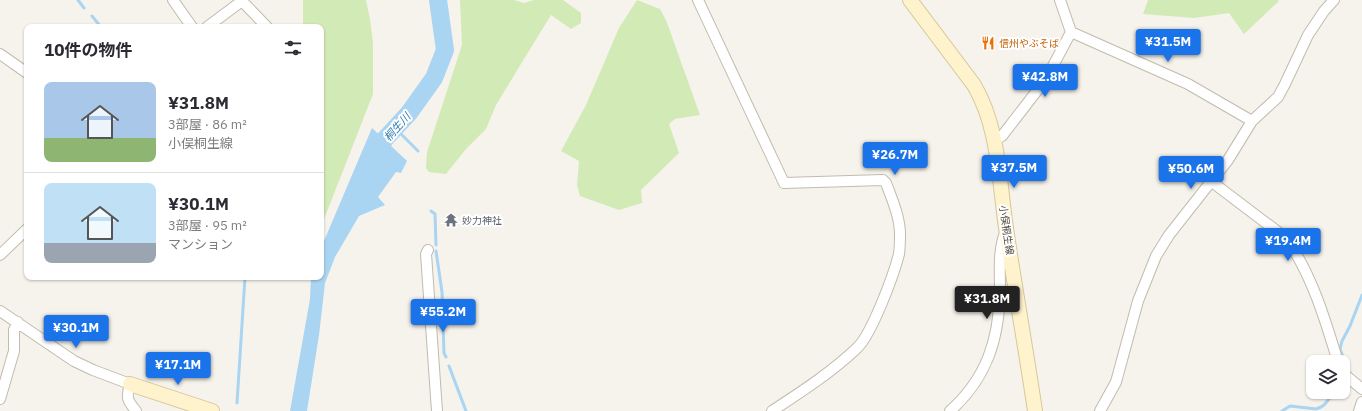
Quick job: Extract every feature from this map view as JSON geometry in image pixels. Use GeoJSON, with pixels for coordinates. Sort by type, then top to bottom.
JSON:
{"type":"FeatureCollection","features":[{"type":"Feature","properties":{"kind":"main road","name":"小俣桐生線"},"geometry":{"type":"LineString","coordinates":[[910,0],[974,85],[982,98],[994,140],[1006,229],[1035,411]]}},
{"type":"Feature","properties":{"kind":"main road"},"geometry":{"type":"LineString","coordinates":[[130,384],[212,411]]}},
{"type":"Feature","properties":{"kind":"street"},"geometry":{"type":"LineString","coordinates":[[173,0],[190,24]]}},
{"type":"Feature","properties":{"kind":"street"},"geometry":{"type":"LineString","coordinates":[[698,0],[784,183],[883,180],[886,183],[896,211],[900,231],[899,254],[890,280],[872,325],[858,347],[806,390],[772,411]]}},
{"type":"Feature","properties":{"kind":"street"},"geometry":{"type":"LineString","coordinates":[[994,140],[1002,136],[1046,79],[1071,32],[1060,0]]}},
{"type":"Feature","properties":{"kind":"street"},"geometry":{"type":"LineString","coordinates":[[1100,411],[1116,382],[1138,301],[1156,256],[1170,235],[1228,160],[1252,121],[1278,97],[1308,34],[1324,11],[1334,0]]}},
{"type":"Feature","properties":{"kind":"street"},"geometry":{"type":"LineString","coordinates":[[210,24],[242,1],[263,24]]}},
{"type":"Feature","properties":{"kind":"street"},"geometry":{"type":"LineString","coordinates":[[1071,32],[1188,84],[1252,121]]}},
{"type":"Feature","properties":{"kind":"street"},"geometry":{"type":"LineString","coordinates":[[0,54],[24,71]]}},
{"type":"Feature","properties":{"kind":"street"},"geometry":{"type":"LineString","coordinates":[[1212,182],[1286,238],[1307,274],[1320,305],[1336,355]]}},
{"type":"Feature","properties":{"kind":"street"},"geometry":{"type":"LineString","coordinates":[[950,411],[959,403],[973,385],[986,364],[994,346],[1000,311],[1000,256],[1002,240],[1006,229]]}},
{"type":"Feature","properties":{"kind":"street"},"geometry":{"type":"LineString","coordinates":[[0,255],[24,232]]}},
{"type":"Feature","properties":{"kind":"street"},"geometry":{"type":"LineString","coordinates":[[428,250],[426,254],[437,411]]}},
{"type":"Feature","properties":{"kind":"street"},"geometry":{"type":"LineString","coordinates":[[0,311],[74,361],[130,384],[127,397],[128,402],[136,411]]}},
{"type":"Feature","properties":{"kind":"street"},"geometry":{"type":"LineString","coordinates":[[0,399],[14,351],[14,330],[18,322]]}},
{"type":"Feature","properties":{"kind":"street"},"geometry":{"type":"LineString","coordinates":[[1350,379],[1362,389]]}},
{"type":"Feature","properties":{"kind":"street"},"geometry":{"type":"LineString","coordinates":[[1359,411],[1362,402]]}},
{"type":"Feature","properties":{"kind":"green space"},"geometry":{"type":"Polygon","coordinates":[[[303,0],[366,0],[373,43],[373,94],[324,219],[324,24],[303,24],[303,0]]]}},
{"type":"Feature","properties":{"kind":"green space"},"geometry":{"type":"Polygon","coordinates":[[[460,0],[514,0],[524,3],[534,0],[563,0],[581,13],[581,23],[571,29],[551,15],[496,105],[486,129],[466,149],[446,174],[429,172],[426,168],[427,152],[462,45],[460,0]]]}},
{"type":"Feature","properties":{"kind":"green space"},"geometry":{"type":"Polygon","coordinates":[[[637,0],[660,9],[666,20],[700,115],[675,119],[669,124],[679,153],[641,190],[642,203],[619,210],[580,196],[577,185],[579,161],[561,151],[586,105],[619,28],[637,0]]]}},
{"type":"Feature","properties":{"kind":"green space"},"geometry":{"type":"Polygon","coordinates":[[[1148,0],[1279,1],[1244,34],[1229,13],[1194,18],[1143,14],[1148,0]]]}},
{"type":"Feature","properties":{"kind":"water"},"geometry":{"type":"Polygon","coordinates":[[[372,128],[407,161],[401,173],[396,172],[378,197],[385,205],[359,216],[335,257],[325,283],[319,335],[307,411],[290,411],[310,299],[311,280],[324,280],[324,241],[372,128]]]}},
{"type":"Feature","properties":{"kind":"waterway"},"geometry":{"type":"LineString","coordinates":[[78,0],[84,8]]}},
{"type":"Feature","properties":{"kind":"waterway","name":"桐生川"},"geometry":{"type":"LineString","coordinates":[[374,162],[384,140],[409,113],[434,78],[445,50],[438,0]]}},
{"type":"Feature","properties":{"kind":"waterway"},"geometry":{"type":"LineString","coordinates":[[92,16],[99,24]]}},
{"type":"Feature","properties":{"kind":"waterway"},"geometry":{"type":"LineString","coordinates":[[395,128],[418,151]]}},
{"type":"Feature","properties":{"kind":"waterway"},"geometry":{"type":"LineString","coordinates":[[431,211],[435,214],[436,245]]}},
{"type":"Feature","properties":{"kind":"waterway"},"geometry":{"type":"LineString","coordinates":[[436,251],[442,292],[444,353],[446,357]]}},
{"type":"Feature","properties":{"kind":"waterway"},"geometry":{"type":"LineString","coordinates":[[237,403],[245,280]]}},
{"type":"Feature","properties":{"kind":"waterway"},"geometry":{"type":"LineString","coordinates":[[1342,355],[1340,349],[1342,341],[1350,326],[1362,295]]}},
{"type":"Feature","properties":{"kind":"waterway"},"geometry":{"type":"LineString","coordinates":[[449,366],[466,411]]}},
{"type":"Feature","properties":{"kind":"waterway"},"geometry":{"type":"LineString","coordinates":[[1282,411],[1290,406],[1316,409],[1324,405],[1329,399]]}},
{"type":"Feature","properties":{"kind":"place","name":"信州やぶそば"},"geometry":{"type":"Point","coordinates":[988,43]}},
{"type":"Feature","properties":{"kind":"place","name":"妙力神社"},"geometry":{"type":"Point","coordinates":[451,220]}}]}
